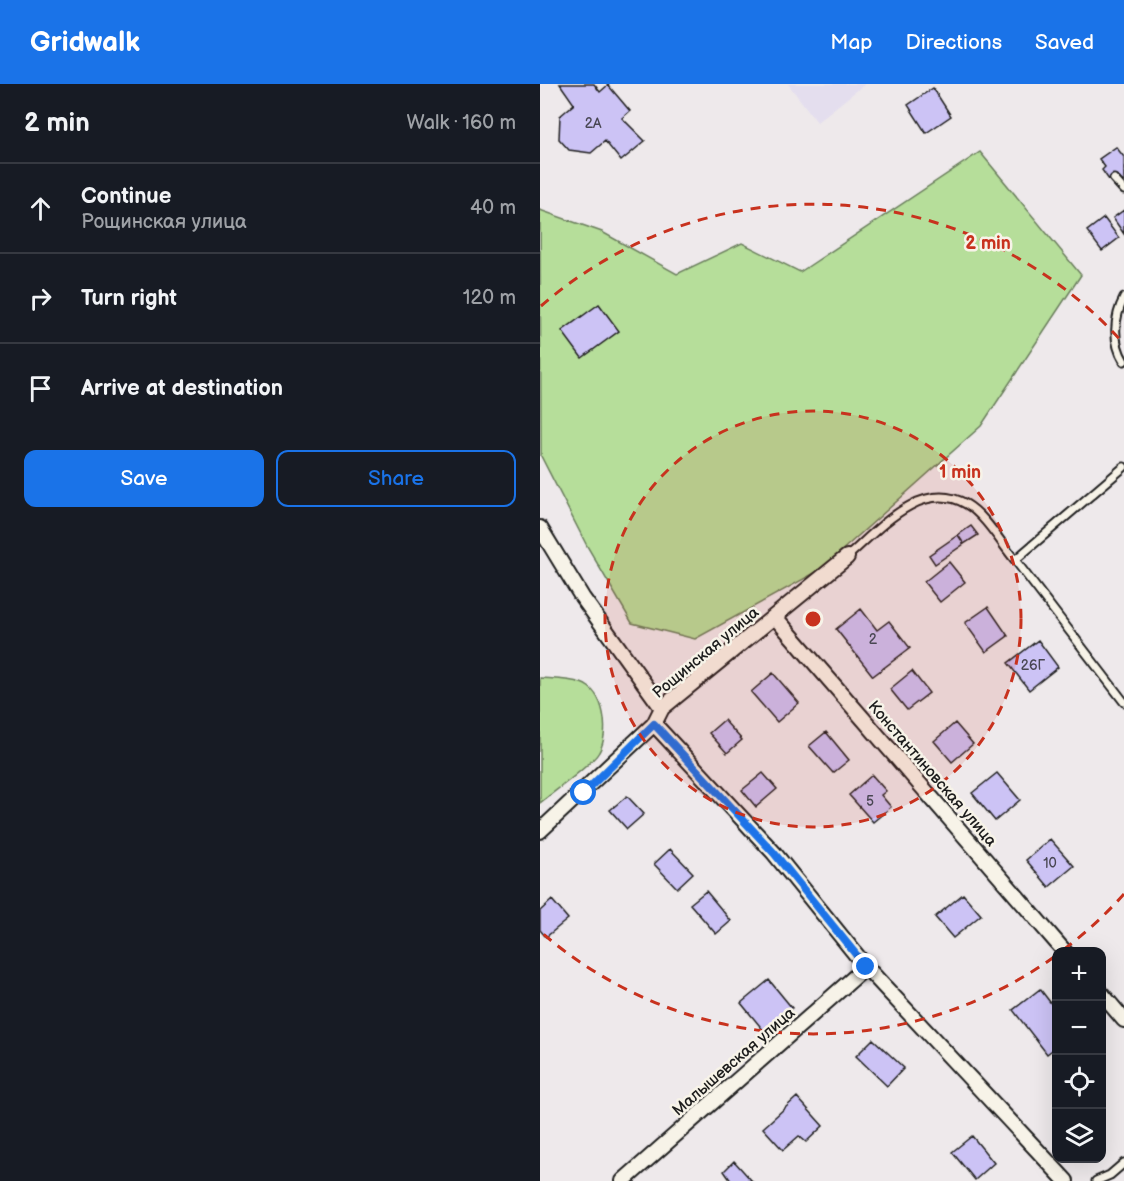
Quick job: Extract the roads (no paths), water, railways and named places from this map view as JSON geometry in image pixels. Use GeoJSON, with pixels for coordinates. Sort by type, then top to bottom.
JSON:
{"type":"FeatureCollection","features":[{"type":"Feature","properties":{"kind":"street"},"geometry":{"type":"LineString","coordinates":[[540,528],[582,597],[662,708]]}},
{"type":"Feature","properties":{"kind":"street","name":"Рощинская улица"},"geometry":{"type":"LineString","coordinates":[[540,831],[654,724],[662,708],[847,557]]}},
{"type":"Feature","properties":{"kind":"street","name":"Константиновская улица"},"geometry":{"type":"LineString","coordinates":[[775,617],[1062,947]]}},
{"type":"Feature","properties":{"kind":"street"},"geometry":{"type":"LineString","coordinates":[[654,724],[774,853],[866,967],[1066,1181]]}},
{"type":"Feature","properties":{"kind":"street","name":"Малышевская улица"},"geometry":{"type":"LineString","coordinates":[[623,1181],[866,967]]}},
{"type":"Feature","properties":{"kind":"street"},"geometry":{"type":"LineString","coordinates":[[1106,1000],[1124,1020]]}},
{"type":"Feature","properties":{"kind":"lane"},"geometry":{"type":"LineString","coordinates":[[1114,179],[1124,190]]}},
{"type":"Feature","properties":{"kind":"lane"},"geometry":{"type":"LineString","coordinates":[[1124,298],[1118,309],[1115,331],[1124,361]]}},
{"type":"Feature","properties":{"kind":"lane"},"geometry":{"type":"LineString","coordinates":[[1015,560],[1124,466]]}},
{"type":"Feature","properties":{"kind":"lane"},"geometry":{"type":"LineString","coordinates":[[847,557],[900,512],[919,501],[936,497],[967,504],[1015,560],[1124,702]]}},
{"type":"Feature","properties":{"kind":"lane"},"geometry":{"type":"LineString","coordinates":[[1096,1181],[1110,1175],[1124,1164]]}}]}
